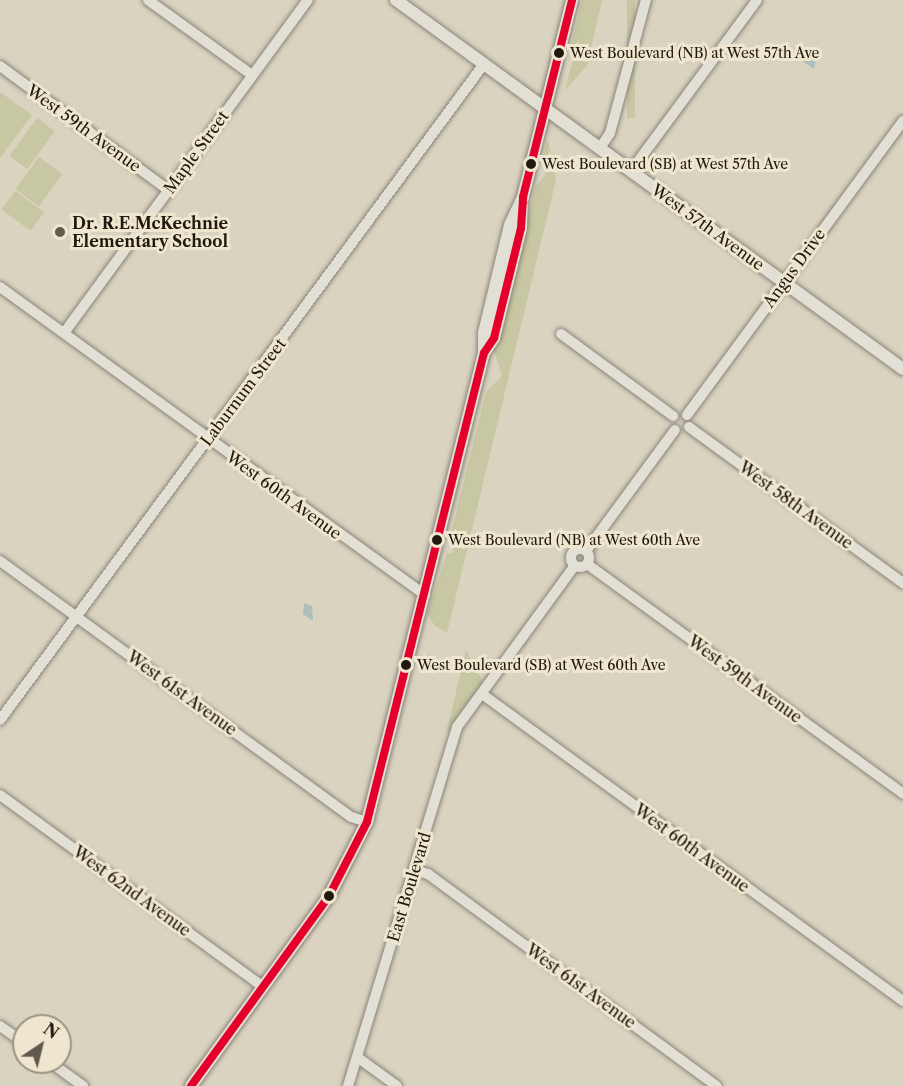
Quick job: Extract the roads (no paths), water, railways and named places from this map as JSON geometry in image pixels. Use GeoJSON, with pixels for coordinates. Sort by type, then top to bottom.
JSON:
{"type":"FeatureCollection","features":[{"type":"Feature","properties":{"kind":"street"},"geometry":{"type":"LineString","coordinates":[[148,0],[252,75]]}},
{"type":"Feature","properties":{"kind":"street","name":"Maple Street"},"geometry":{"type":"LineString","coordinates":[[64,333],[308,0]]}},
{"type":"Feature","properties":{"kind":"street","name":"West 57th Avenue"},"geometry":{"type":"LineString","coordinates":[[396,0],[903,369]]}},
{"type":"Feature","properties":{"kind":"street"},"geometry":{"type":"LineString","coordinates":[[191,1086],[342,876],[367,822],[484,353],[484,333],[510,225],[523,197],[572,0]]}},
{"type":"Feature","properties":{"kind":"street"},"geometry":{"type":"LineString","coordinates":[[600,148],[610,133],[646,0]]}},
{"type":"Feature","properties":{"kind":"street"},"geometry":{"type":"LineString","coordinates":[[631,171],[757,0]]}},
{"type":"Feature","properties":{"kind":"street","name":"Laburnum Street"},"geometry":{"type":"LineString","coordinates":[[0,720],[484,64]]}},
{"type":"Feature","properties":{"kind":"street","name":"West 59th Avenue"},"geometry":{"type":"LineString","coordinates":[[0,66],[168,190]]}},
{"type":"Feature","properties":{"kind":"street","name":"Angus Drive"},"geometry":{"type":"LineString","coordinates":[[687,415],[903,121]]}},
{"type":"Feature","properties":{"kind":"street","name":"West 60th Avenue"},"geometry":{"type":"LineString","coordinates":[[0,287],[208,440],[425,595]]}},
{"type":"Feature","properties":{"kind":"street"},"geometry":{"type":"LineString","coordinates":[[482,693],[575,565],[573,554],[586,551],[675,430],[689,427],[687,415],[673,416],[561,334]]}},
{"type":"Feature","properties":{"kind":"street"},"geometry":{"type":"LineString","coordinates":[[673,416],[671,423],[675,430]]}},
{"type":"Feature","properties":{"kind":"street","name":"West 58th Avenue"},"geometry":{"type":"LineString","coordinates":[[689,427],[903,583]]}},
{"type":"Feature","properties":{"kind":"street"},"geometry":{"type":"LineString","coordinates":[[575,565],[587,564],[586,551]]}},
{"type":"Feature","properties":{"kind":"street","name":"West 61st Avenue"},"geometry":{"type":"LineString","coordinates":[[0,561],[351,817],[367,822]]}},
{"type":"Feature","properties":{"kind":"street","name":"West 59th Avenue"},"geometry":{"type":"LineString","coordinates":[[587,564],[903,794]]}},
{"type":"Feature","properties":{"kind":"street","name":"West 60th Avenue"},"geometry":{"type":"LineString","coordinates":[[482,693],[903,1001]]}},
{"type":"Feature","properties":{"kind":"street","name":"East Boulevard"},"geometry":{"type":"LineString","coordinates":[[348,1086],[457,727],[482,693]]}},
{"type":"Feature","properties":{"kind":"street","name":"West 62nd Avenue"},"geometry":{"type":"LineString","coordinates":[[0,795],[263,987]]}},
{"type":"Feature","properties":{"kind":"street","name":"West 61st Avenue"},"geometry":{"type":"LineString","coordinates":[[414,870],[428,873],[717,1086]]}},
{"type":"Feature","properties":{"kind":"street"},"geometry":{"type":"LineString","coordinates":[[357,1057],[397,1086]]}},
{"type":"Feature","properties":{"kind":"street"},"geometry":{"type":"LineString","coordinates":[[66,1074],[83,1086]]}},
{"type":"Feature","properties":{"kind":"place","name":"West Boulevard (NB) at West 57th Ave"},"geometry":{"type":"Point","coordinates":[559,53]}},
{"type":"Feature","properties":{"kind":"place","name":"West Boulevard (SB) at West 57th Ave"},"geometry":{"type":"Point","coordinates":[531,164]}},
{"type":"Feature","properties":{"kind":"place","name":"Dr. R.E.McKechnie Elementary School"},"geometry":{"type":"Point","coordinates":[60,232]}},
{"type":"Feature","properties":{"kind":"place","name":"West Boulevard (NB) at West 60th Ave"},"geometry":{"type":"Point","coordinates":[437,540]}},
{"type":"Feature","properties":{"kind":"place","name":"West Boulevard (SB) at West 60th Ave"},"geometry":{"type":"Point","coordinates":[406,665]}}]}
